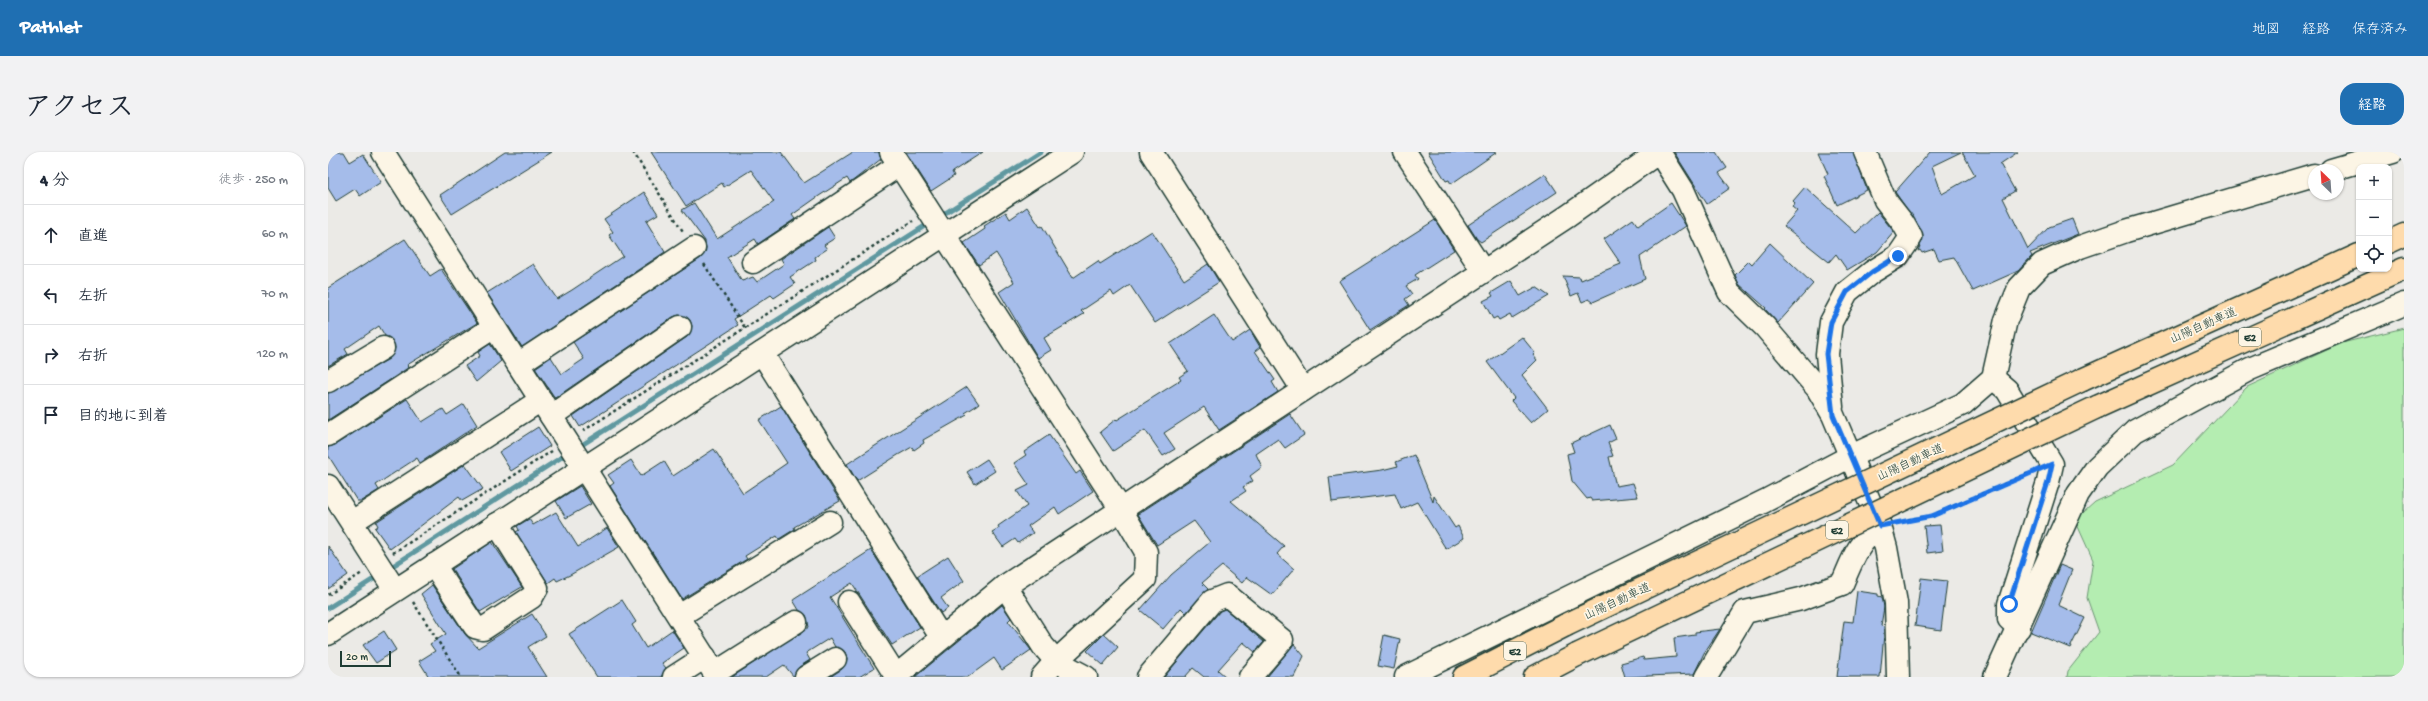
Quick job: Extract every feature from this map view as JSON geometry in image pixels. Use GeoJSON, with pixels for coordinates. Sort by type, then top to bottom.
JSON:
{"type":"FeatureCollection","features":[{"type":"Feature","properties":{"kind":"highway"},"geometry":{"type":"LineString","coordinates":[[2392,241],[2404,235]]}},
{"type":"Feature","properties":{"kind":"highway","name":"山陽自動車道"},"geometry":{"type":"LineString","coordinates":[[1464,677],[1566,625],[2082,380],[2356,256]]}},
{"type":"Feature","properties":{"kind":"highway","name":"E2"},"geometry":{"type":"LineString","coordinates":[[1535,677],[1577,655],[2097,407],[2404,269]]}},
{"type":"Feature","properties":{"kind":"street"},"geometry":{"type":"LineString","coordinates":[[383,152],[712,669]]}},
{"type":"Feature","properties":{"kind":"street"},"geometry":{"type":"LineString","coordinates":[[328,634],[389,577],[434,565],[497,524],[574,453],[762,353],[936,223],[1072,152]]}},
{"type":"Feature","properties":{"kind":"street"},"geometry":{"type":"LineString","coordinates":[[1151,152],[1303,390]]}},
{"type":"Feature","properties":{"kind":"street"},"geometry":{"type":"LineString","coordinates":[[1405,152],[1483,271]]}},
{"type":"Feature","properties":{"kind":"street"},"geometry":{"type":"LineString","coordinates":[[850,602],[895,677],[941,637],[1005,586],[1120,508],[1303,390],[1483,271],[1659,152],[1683,190],[1729,292],[1765,327],[1813,382],[1833,415],[1849,457],[1880,526],[1891,567],[1896,603],[1898,677]]}},
{"type":"Feature","properties":{"kind":"street"},"geometry":{"type":"LineString","coordinates":[[1833,415],[1826,354],[1831,322],[1847,292],[1872,272],[1898,256],[1911,237],[1903,223],[1885,200],[1865,152]]}},
{"type":"Feature","properties":{"kind":"street"},"geometry":{"type":"LineString","coordinates":[[2344,166],[2392,152]]}},
{"type":"Feature","properties":{"kind":"street"},"geometry":{"type":"LineString","coordinates":[[753,262],[895,158],[1120,508],[1146,552],[1145,579],[1056,660],[1042,677]]}},
{"type":"Feature","properties":{"kind":"street"},"geometry":{"type":"LineString","coordinates":[[1406,677],[1758,505],[1849,457],[1963,404],[1993,378],[2006,320],[2018,288],[2042,264],[2080,247],[2126,231],[2308,177]]}},
{"type":"Feature","properties":{"kind":"street"},"geometry":{"type":"LineString","coordinates":[[518,364],[694,248]]}},
{"type":"Feature","properties":{"kind":"street"},"geometry":{"type":"LineString","coordinates":[[1995,677],[2019,628],[2078,494],[2097,467],[2136,431],[2250,369],[2404,304]]}},
{"type":"Feature","properties":{"kind":"street"},"geometry":{"type":"LineString","coordinates":[[328,435],[494,327]]}},
{"type":"Feature","properties":{"kind":"street"},"geometry":{"type":"LineString","coordinates":[[352,522],[680,327]]}},
{"type":"Feature","properties":{"kind":"street"},"geometry":{"type":"LineString","coordinates":[[328,381],[383,348]]}},
{"type":"Feature","properties":{"kind":"street"},"geometry":{"type":"LineString","coordinates":[[762,353],[941,637]]}},
{"type":"Feature","properties":{"kind":"street"},"geometry":{"type":"LineString","coordinates":[[1993,378],[2007,390],[2052,464],[2048,482],[2009,604],[2009,619],[2019,628]]}},
{"type":"Feature","properties":{"kind":"street"},"geometry":{"type":"LineString","coordinates":[[328,486],[389,577]]}},
{"type":"Feature","properties":{"kind":"street"},"geometry":{"type":"LineString","coordinates":[[679,616],[830,522]]}},
{"type":"Feature","properties":{"kind":"street"},"geometry":{"type":"LineString","coordinates":[[434,565],[475,627],[483,629],[532,597],[537,588],[497,524]]}},
{"type":"Feature","properties":{"kind":"street"},"geometry":{"type":"LineString","coordinates":[[1706,677],[1745,612],[1801,599],[1842,584],[1856,550],[1865,537],[1880,526]]}},
{"type":"Feature","properties":{"kind":"street"},"geometry":{"type":"LineString","coordinates":[[1005,586],[1028,625],[1043,646],[1056,660],[1086,677]]}},
{"type":"Feature","properties":{"kind":"street"},"geometry":{"type":"LineString","coordinates":[[1148,677],[1212,601],[1227,595],[1282,640],[1250,677]]}},
{"type":"Feature","properties":{"kind":"street"},"geometry":{"type":"LineString","coordinates":[[674,677],[712,669],[796,622]]}},
{"type":"Feature","properties":{"kind":"street"},"geometry":{"type":"LineString","coordinates":[[806,677],[835,659]]}},
{"type":"Feature","properties":{"kind":"path"},"geometry":{"type":"LineString","coordinates":[[328,595],[389,577],[574,453],[936,223]]}},
{"type":"Feature","properties":{"kind":"path"},"geometry":{"type":"LineString","coordinates":[[1880,526],[1932,516],[2052,464]]}},
{"type":"Feature","properties":{"kind":"path"},"geometry":{"type":"LineString","coordinates":[[389,577],[461,677]]}},
{"type":"Feature","properties":{"kind":"green space"},"geometry":{"type":"Polygon","coordinates":[[[2404,328],[2404,677],[2067,677],[2068,671],[2099,632],[2087,598],[2093,560],[2075,520],[2095,502],[2173,465],[2247,387],[2342,343],[2404,328]]]}},
{"type":"Feature","properties":{"kind":"building"},"geometry":{"type":"Polygon","coordinates":[[[328,152],[344,152],[350,162],[363,154],[381,182],[360,196],[355,189],[336,201],[328,188],[328,152]]]}},
{"type":"Feature","properties":{"kind":"building"},"geometry":{"type":"Polygon","coordinates":[[[505,152],[552,152],[452,214],[440,195],[505,152]]]}},
{"type":"Feature","properties":{"kind":"building"},"geometry":{"type":"Polygon","coordinates":[[[651,152],[781,152],[804,183],[853,152],[879,152],[881,159],[850,183],[847,178],[819,196],[792,215],[795,219],[758,244],[755,239],[727,257],[742,281],[753,277],[757,282],[784,264],[781,259],[828,227],[835,238],[824,245],[827,249],[815,257],[816,260],[790,277],[795,284],[774,298],[771,295],[734,319],[738,325],[580,427],[573,416],[687,337],[692,326],[690,320],[679,315],[673,317],[555,398],[535,368],[551,357],[562,374],[584,359],[573,342],[701,258],[706,248],[705,241],[682,210],[694,203],[717,239],[774,202],[751,170],[724,187],[722,183],[686,206],[651,152]]]}},
{"type":"Feature","properties":{"kind":"building"},"geometry":{"type":"Polygon","coordinates":[[[906,152],[983,152],[952,172],[954,176],[931,191],[906,152]]]}},
{"type":"Feature","properties":{"kind":"building"},"geometry":{"type":"Polygon","coordinates":[[[1428,152],[1497,152],[1451,184],[1449,180],[1446,181],[1428,152]]]}},
{"type":"Feature","properties":{"kind":"building"},"geometry":{"type":"Polygon","coordinates":[[[1674,152],[1716,152],[1727,168],[1719,173],[1730,188],[1707,204],[1674,152]]]}},
{"type":"Feature","properties":{"kind":"building"},"geometry":{"type":"Polygon","coordinates":[[[1818,152],[1853,152],[1867,190],[1837,205],[1824,176],[1828,174],[1818,152]]]}},
{"type":"Feature","properties":{"kind":"building"},"geometry":{"type":"Polygon","coordinates":[[[1930,152],[1961,152],[1932,166],[1942,194],[1975,175],[1962,152],[2018,152],[2000,164],[2015,191],[2003,198],[2028,249],[2049,227],[2072,219],[2078,234],[2030,253],[2032,256],[2018,271],[1973,291],[1954,257],[1939,260],[1934,249],[1922,253],[1920,250],[1918,251],[1923,238],[1922,231],[1895,192],[1930,152]]]}},
{"type":"Feature","properties":{"kind":"building"},"geometry":{"type":"Polygon","coordinates":[[[1545,174],[1557,192],[1481,242],[1477,239],[1468,225],[1545,174]]]}},
{"type":"Feature","properties":{"kind":"building"},"geometry":{"type":"Polygon","coordinates":[[[1805,187],[1856,233],[1878,212],[1894,232],[1877,252],[1847,270],[1836,254],[1829,262],[1784,226],[1797,211],[1792,207],[1795,203],[1793,201],[1805,187]]]}},
{"type":"Feature","properties":{"kind":"building"},"geometry":{"type":"Polygon","coordinates":[[[644,192],[658,214],[646,221],[665,252],[522,347],[487,293],[533,264],[557,299],[572,290],[623,256],[609,235],[613,232],[604,219],[644,192]]]}},
{"type":"Feature","properties":{"kind":"building"},"geometry":{"type":"Polygon","coordinates":[[[1671,203],[1686,226],[1640,257],[1645,279],[1593,302],[1589,299],[1582,302],[1578,293],[1571,296],[1563,276],[1580,277],[1581,280],[1621,264],[1604,239],[1633,219],[1638,226],[1671,203]]]}},
{"type":"Feature","properties":{"kind":"building"},"geometry":{"type":"Polygon","coordinates":[[[1027,207],[1040,227],[1042,226],[1073,278],[1098,261],[1100,264],[1152,231],[1184,280],[1208,264],[1219,282],[1155,323],[1130,285],[1114,296],[1111,291],[1081,311],[1084,314],[1044,338],[1051,350],[1038,358],[999,292],[1014,282],[996,253],[979,265],[964,243],[985,229],[984,226],[1006,212],[1010,219],[1027,207]]]}},
{"type":"Feature","properties":{"kind":"building"},"geometry":{"type":"Polygon","coordinates":[[[1435,220],[1454,250],[1415,275],[1418,279],[1406,286],[1412,294],[1405,299],[1409,305],[1370,330],[1339,281],[1435,220]]]}},
{"type":"Feature","properties":{"kind":"building"},"geometry":{"type":"Polygon","coordinates":[[[405,239],[430,276],[441,269],[477,323],[407,365],[409,367],[328,420],[328,393],[389,359],[395,348],[393,341],[385,336],[379,326],[345,349],[348,354],[328,366],[328,288],[405,239]]]}},
{"type":"Feature","properties":{"kind":"building"},"geometry":{"type":"Polygon","coordinates":[[[1770,243],[1813,284],[1778,323],[1765,309],[1766,308],[1739,284],[1735,275],[1749,261],[1752,264],[1770,243]]]}},
{"type":"Feature","properties":{"kind":"building"},"geometry":{"type":"Polygon","coordinates":[[[1511,281],[1520,296],[1536,287],[1549,296],[1512,318],[1510,314],[1499,320],[1497,317],[1493,319],[1483,301],[1493,296],[1491,293],[1511,281]]]}},
{"type":"Feature","properties":{"kind":"building"},"geometry":{"type":"Polygon","coordinates":[[[1214,315],[1232,342],[1250,330],[1260,347],[1255,351],[1275,380],[1272,382],[1278,392],[1219,430],[1204,407],[1164,433],[1175,449],[1163,456],[1145,430],[1113,451],[1100,432],[1116,419],[1117,420],[1181,380],[1179,377],[1188,371],[1170,344],[1214,315]]]}},
{"type":"Feature","properties":{"kind":"building"},"geometry":{"type":"Polygon","coordinates":[[[1522,337],[1535,353],[1533,355],[1537,360],[1522,375],[1548,409],[1531,423],[1511,401],[1514,398],[1487,362],[1522,337]]]}},
{"type":"Feature","properties":{"kind":"building"},"geometry":{"type":"Polygon","coordinates":[[[490,344],[501,361],[476,382],[465,366],[480,356],[478,352],[490,344]]]}},
{"type":"Feature","properties":{"kind":"building"},"geometry":{"type":"Polygon","coordinates":[[[967,387],[979,404],[965,413],[967,415],[923,440],[924,443],[914,450],[912,447],[857,481],[847,464],[967,387]]]}},
{"type":"Feature","properties":{"kind":"building"},"geometry":{"type":"Polygon","coordinates":[[[407,399],[422,422],[443,409],[447,415],[464,404],[477,425],[420,463],[417,458],[376,485],[379,490],[361,501],[357,501],[328,455],[328,447],[335,445],[407,399]]]}},
{"type":"Feature","properties":{"kind":"building"},"geometry":{"type":"Polygon","coordinates":[[[781,406],[840,501],[794,527],[795,529],[779,539],[777,536],[745,556],[747,559],[682,599],[610,486],[614,483],[608,475],[631,460],[641,476],[664,461],[673,476],[714,449],[743,493],[787,463],[759,420],[781,406]]]}},
{"type":"Feature","properties":{"kind":"building"},"geometry":{"type":"Polygon","coordinates":[[[1290,414],[1304,435],[1285,448],[1278,439],[1256,454],[1262,467],[1250,476],[1253,481],[1243,487],[1246,491],[1231,501],[1284,546],[1277,554],[1294,569],[1272,595],[1247,577],[1242,583],[1222,566],[1202,583],[1208,589],[1186,613],[1181,608],[1163,629],[1140,610],[1171,575],[1210,542],[1194,521],[1157,545],[1138,514],[1290,414]]]}},
{"type":"Feature","properties":{"kind":"building"},"geometry":{"type":"Polygon","coordinates":[[[1610,425],[1616,439],[1608,443],[1613,456],[1609,457],[1616,486],[1633,483],[1638,497],[1592,501],[1590,498],[1587,499],[1572,481],[1567,454],[1574,452],[1571,443],[1610,425]]]}},
{"type":"Feature","properties":{"kind":"building"},"geometry":{"type":"Polygon","coordinates":[[[538,427],[550,446],[511,471],[499,452],[538,427]]]}},
{"type":"Feature","properties":{"kind":"building"},"geometry":{"type":"Polygon","coordinates":[[[1049,435],[1076,474],[1080,471],[1093,491],[1059,514],[1055,507],[1028,526],[1033,533],[1018,543],[1015,539],[1003,547],[992,532],[999,528],[998,526],[1027,506],[1017,491],[1029,485],[1014,463],[1026,455],[1024,452],[1049,435]]]}},
{"type":"Feature","properties":{"kind":"building"},"geometry":{"type":"Polygon","coordinates":[[[1414,455],[1433,502],[1434,496],[1455,528],[1458,526],[1464,538],[1446,549],[1417,502],[1401,509],[1395,494],[1332,502],[1329,477],[1382,470],[1398,466],[1396,462],[1414,455]]]}},
{"type":"Feature","properties":{"kind":"building"},"geometry":{"type":"Polygon","coordinates":[[[987,459],[995,471],[975,484],[967,472],[987,459]]]}},
{"type":"Feature","properties":{"kind":"building"},"geometry":{"type":"Polygon","coordinates":[[[465,464],[483,489],[462,501],[459,497],[390,549],[375,528],[378,526],[376,522],[465,464]]]}},
{"type":"Feature","properties":{"kind":"building"},"geometry":{"type":"Polygon","coordinates":[[[580,486],[591,504],[566,518],[556,501],[580,486]]]}},
{"type":"Feature","properties":{"kind":"building"},"geometry":{"type":"Polygon","coordinates":[[[556,512],[578,547],[607,528],[619,547],[570,575],[557,581],[555,578],[548,583],[516,532],[519,530],[517,526],[529,519],[533,525],[556,512]]]}},
{"type":"Feature","properties":{"kind":"building"},"geometry":{"type":"Polygon","coordinates":[[[1940,525],[1943,551],[1927,553],[1924,526],[1940,525]]]}},
{"type":"Feature","properties":{"kind":"building"},"geometry":{"type":"Polygon","coordinates":[[[492,542],[522,587],[480,612],[452,569],[492,542]]]}},
{"type":"Feature","properties":{"kind":"building"},"geometry":{"type":"Polygon","coordinates":[[[328,546],[348,575],[328,589],[328,546]]]}},
{"type":"Feature","properties":{"kind":"building"},"geometry":{"type":"Polygon","coordinates":[[[871,550],[920,627],[892,645],[852,583],[830,597],[874,668],[859,677],[830,677],[842,669],[847,659],[845,652],[835,647],[830,638],[806,653],[810,660],[799,667],[794,677],[784,665],[766,677],[732,677],[809,627],[806,615],[799,610],[793,600],[871,550]]]}},
{"type":"Feature","properties":{"kind":"building"},"geometry":{"type":"Polygon","coordinates":[[[948,556],[964,581],[941,598],[948,608],[941,613],[917,576],[948,556]]]}},
{"type":"Feature","properties":{"kind":"building"},"geometry":{"type":"Polygon","coordinates":[[[2060,565],[2072,570],[2058,605],[2085,618],[2070,648],[2031,632],[2060,565]]]}},
{"type":"Feature","properties":{"kind":"building"},"geometry":{"type":"Polygon","coordinates":[[[1921,578],[1947,581],[1941,630],[1915,626],[1921,578]]]}},
{"type":"Feature","properties":{"kind":"building"},"geometry":{"type":"Polygon","coordinates":[[[432,585],[465,634],[478,648],[532,614],[546,636],[528,647],[547,677],[429,677],[419,661],[435,651],[430,644],[446,634],[421,594],[432,585]]]}},
{"type":"Feature","properties":{"kind":"building"},"geometry":{"type":"Polygon","coordinates":[[[1857,591],[1878,594],[1878,596],[1882,597],[1884,607],[1881,626],[1884,627],[1884,634],[1880,677],[1837,677],[1844,621],[1853,622],[1857,591]]]}},
{"type":"Feature","properties":{"kind":"building"},"geometry":{"type":"Polygon","coordinates":[[[622,600],[636,622],[632,625],[646,648],[672,630],[684,648],[662,663],[666,668],[661,677],[597,677],[569,634],[622,600]]]}},
{"type":"Feature","properties":{"kind":"building"},"geometry":{"type":"Polygon","coordinates":[[[1002,605],[1011,618],[1008,621],[1031,650],[1002,670],[994,658],[968,677],[915,677],[1002,605]]]}},
{"type":"Feature","properties":{"kind":"building"},"geometry":{"type":"Polygon","coordinates":[[[1225,609],[1264,642],[1255,652],[1243,642],[1218,670],[1226,677],[1204,677],[1193,668],[1185,677],[1164,677],[1220,611],[1225,609]]]}},
{"type":"Feature","properties":{"kind":"building"},"geometry":{"type":"Polygon","coordinates":[[[1720,629],[1704,653],[1694,674],[1625,677],[1621,663],[1643,657],[1644,660],[1676,657],[1674,638],[1695,635],[1695,632],[1720,629]]]}},
{"type":"Feature","properties":{"kind":"building"},"geometry":{"type":"Polygon","coordinates":[[[384,631],[396,650],[376,663],[363,645],[384,631]]]}},
{"type":"Feature","properties":{"kind":"building"},"geometry":{"type":"Polygon","coordinates":[[[1104,634],[1118,647],[1103,665],[1087,651],[1104,634]]]}},
{"type":"Feature","properties":{"kind":"building"},"geometry":{"type":"Polygon","coordinates":[[[1384,635],[1400,639],[1394,669],[1378,666],[1384,635]]]}},
{"type":"Feature","properties":{"kind":"building"},"geometry":{"type":"Polygon","coordinates":[[[1294,644],[1304,656],[1294,677],[1267,677],[1294,644]]]}},
{"type":"Feature","properties":{"kind":"waterway"},"geometry":{"type":"LineString","coordinates":[[939,217],[1041,152]]}},
{"type":"Feature","properties":{"kind":"waterway"},"geometry":{"type":"LineString","coordinates":[[577,448],[931,222]]}},
{"type":"Feature","properties":{"kind":"waterway"},"geometry":{"type":"LineString","coordinates":[[388,569],[568,453]]}},
{"type":"Feature","properties":{"kind":"waterway"},"geometry":{"type":"LineString","coordinates":[[328,608],[380,575]]}},
{"type":"Feature","properties":{"kind":"route"},"geometry":{"type":"LineString","coordinates":[[1898,256],[1872,272],[1847,292],[1831,322],[1826,354],[1833,415],[1849,457],[1880,526],[1932,516],[2052,464],[2048,482],[2009,604]]}}]}
